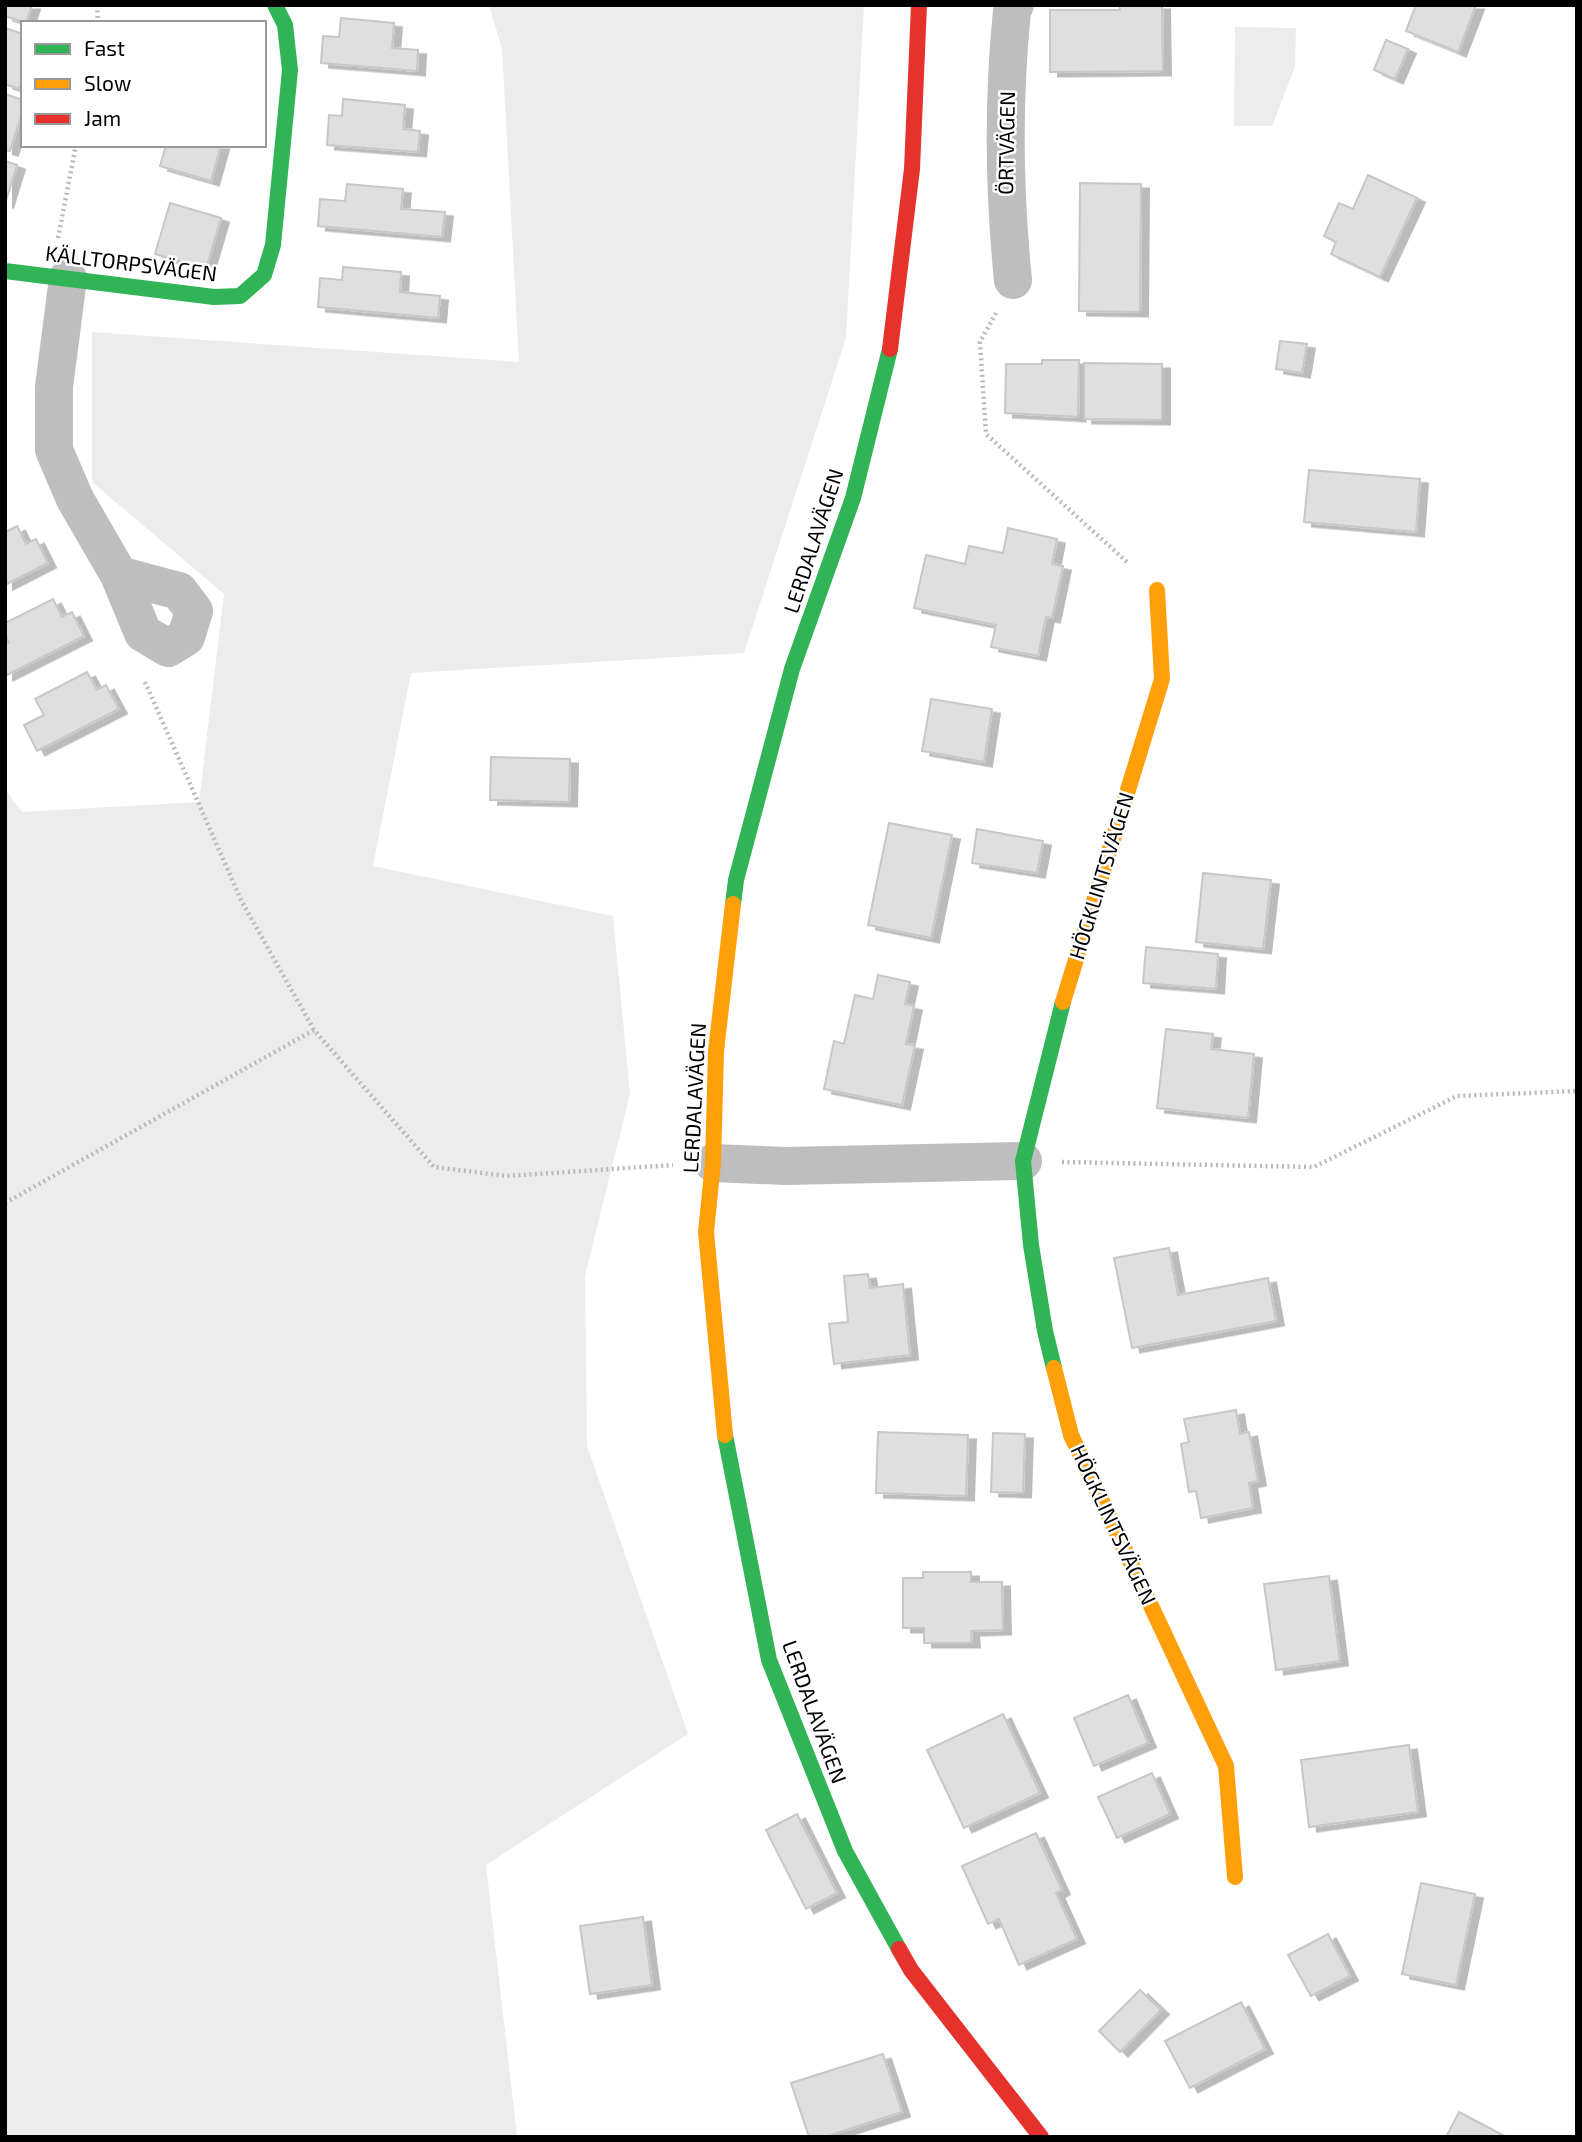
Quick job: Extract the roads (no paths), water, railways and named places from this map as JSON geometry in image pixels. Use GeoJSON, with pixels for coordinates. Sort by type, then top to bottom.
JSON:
{"type":"FeatureCollection","features":[{"type":"Feature","properties":{"kind":"street","name":"KÄLLTORPSVÄGEN"},"geometry":{"type":"LineString","coordinates":[[5,271],[214,297],[240,296],[264,275],[273,245],[290,70],[285,25],[275,5]]}},
{"type":"Feature","properties":{"kind":"street","name":"LERDALAVÄGEN"},"geometry":{"type":"LineString","coordinates":[[919,5],[912,169],[891,344],[853,498],[792,669],[736,880],[716,1051],[713,1163],[706,1232],[726,1451],[769,1660],[845,1851],[911,1970],[1041,2137]]}},
{"type":"Feature","properties":{"kind":"street","name":"ÖRTVÄGEN"},"geometry":{"type":"LineString","coordinates":[[1013,281],[1006,210],[1008,55],[1015,5]]}},
{"type":"Feature","properties":{"kind":"street"},"geometry":{"type":"LineString","coordinates":[[59,277],[54,450],[75,499],[119,575]]}},
{"type":"Feature","properties":{"kind":"street","name":"HÖGKLINTSVÄGEN"},"geometry":{"type":"LineString","coordinates":[[1157,590],[1163,679],[1059,1016],[1024,1161],[1031,1245],[1045,1331],[1071,1435],[1226,1766],[1235,1877]]}},
{"type":"Feature","properties":{"kind":"street"},"geometry":{"type":"LineString","coordinates":[[713,1163],[785,1166],[1024,1161]]}}]}
